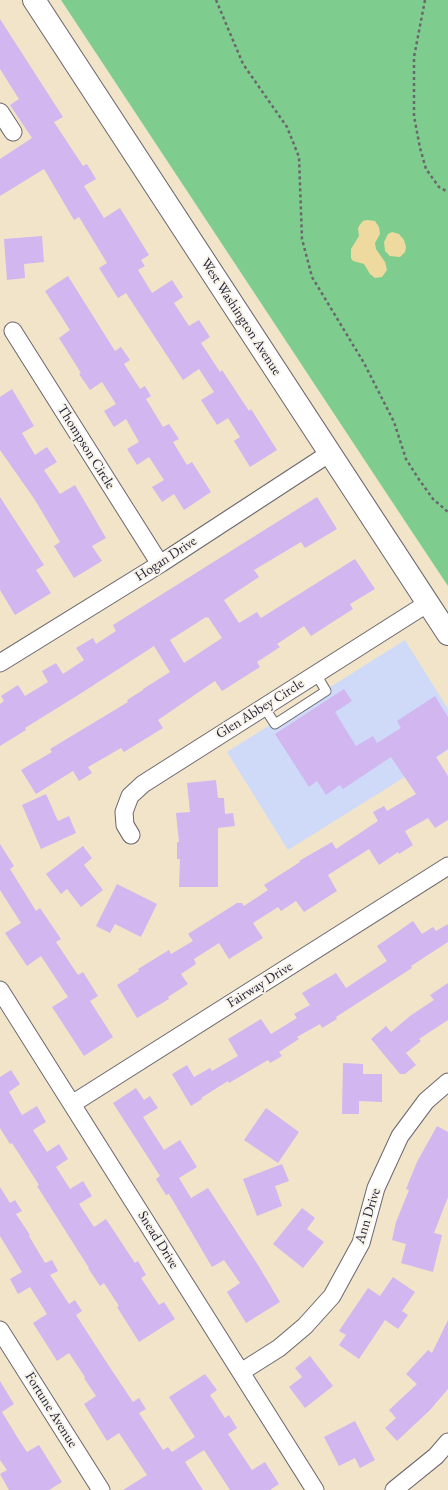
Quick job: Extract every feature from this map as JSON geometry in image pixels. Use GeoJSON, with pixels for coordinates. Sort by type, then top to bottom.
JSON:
{"type":"FeatureCollection","features":[{"type":"Feature","properties":{"kind":"main road","name":"West Washington Avenue"},"geometry":{"type":"LineString","coordinates":[[34,0],[448,634]]}},
{"type":"Feature","properties":{"kind":"street"},"geometry":{"type":"LineString","coordinates":[[0,112],[13,132]]}},
{"type":"Feature","properties":{"kind":"street","name":"Thompson Circle"},"geometry":{"type":"LineString","coordinates":[[13,331],[160,564]]}},
{"type":"Feature","properties":{"kind":"street","name":"Hogan Drive"},"geometry":{"type":"LineString","coordinates":[[1,660],[160,564],[330,453]]}},
{"type":"Feature","properties":{"kind":"street","name":"Glen Abbey Circle"},"geometry":{"type":"LineString","coordinates":[[131,835],[125,825],[124,812],[130,796],[143,784],[428,603]]}},
{"type":"Feature","properties":{"kind":"street","name":"Fairway Drive"},"geometry":{"type":"LineString","coordinates":[[72,1104],[448,866]]}},
{"type":"Feature","properties":{"kind":"street","name":"Snead Drive"},"geometry":{"type":"LineString","coordinates":[[0,990],[315,1490]]}},
{"type":"Feature","properties":{"kind":"street","name":"Ann Drive"},"geometry":{"type":"LineString","coordinates":[[241,1372],[279,1348],[306,1326],[332,1296],[361,1243],[376,1188],[400,1136],[426,1101],[448,1082]]}},
{"type":"Feature","properties":{"kind":"street","name":"Fortune Avenue"},"geometry":{"type":"LineString","coordinates":[[0,1330],[101,1490]]}},
{"type":"Feature","properties":{"kind":"street"},"geometry":{"type":"LineString","coordinates":[[394,1490],[436,1456],[448,1442]]}},
{"type":"Feature","properties":{"kind":"path"},"geometry":{"type":"LineString","coordinates":[[216,0],[243,64],[287,128],[300,157],[302,239],[312,276],[364,363],[394,422],[406,459],[433,499],[448,512]]}},
{"type":"Feature","properties":{"kind":"path"},"geometry":{"type":"LineString","coordinates":[[425,0],[414,57],[414,116],[420,148],[426,169],[439,187],[448,192]]}},
{"type":"Feature","properties":{"kind":"shaded area"},"geometry":{"type":"Polygon","coordinates":[[[405,640],[448,709],[448,750],[288,850],[227,752],[405,640]]]}},
{"type":"Feature","properties":{"kind":"green space"},"geometry":{"type":"Polygon","coordinates":[[[61,0],[448,0],[448,586],[381,485],[61,0]]]}},
{"type":"Feature","properties":{"kind":"sand"},"geometry":{"type":"Polygon","coordinates":[[[363,221],[375,221],[379,227],[380,234],[375,243],[376,249],[385,262],[387,270],[382,277],[375,278],[370,274],[364,264],[353,261],[351,258],[351,249],[359,236],[359,226],[363,221]]]}},
{"type":"Feature","properties":{"kind":"sand"},"geometry":{"type":"Polygon","coordinates":[[[392,232],[399,234],[404,240],[406,247],[405,252],[400,257],[390,256],[385,251],[384,242],[388,234],[392,232]]]}},
{"type":"Feature","properties":{"kind":"building"},"geometry":{"type":"Polygon","coordinates":[[[0,19],[63,117],[54,122],[83,166],[87,164],[96,179],[84,186],[104,218],[120,208],[149,255],[141,260],[145,266],[138,270],[152,293],[172,280],[183,297],[174,303],[189,326],[199,320],[210,337],[201,343],[220,372],[222,370],[249,411],[251,409],[277,450],[250,467],[234,441],[240,437],[228,418],[217,425],[201,400],[214,392],[199,369],[183,380],[126,293],[118,298],[99,268],[107,263],[79,217],[74,220],[44,169],[0,196],[0,159],[32,138],[10,105],[19,99],[0,69],[0,19]]]}},
{"type":"Feature","properties":{"kind":"building"},"geometry":{"type":"Polygon","coordinates":[[[42,236],[44,262],[24,264],[25,278],[7,280],[4,239],[42,236]]]}},
{"type":"Feature","properties":{"kind":"building"},"geometry":{"type":"Polygon","coordinates":[[[68,276],[115,351],[121,347],[130,360],[124,364],[140,389],[145,386],[151,396],[146,399],[163,427],[169,424],[179,439],[173,442],[187,465],[192,462],[211,492],[184,510],[174,494],[162,502],[152,487],[164,480],[149,457],[137,465],[127,449],[139,442],[126,419],[114,427],[104,411],[116,404],[102,382],[90,390],[79,374],[81,373],[59,338],[70,330],[45,291],[68,276]]]}},
{"type":"Feature","properties":{"kind":"building"},"geometry":{"type":"Polygon","coordinates":[[[12,389],[34,426],[22,433],[35,455],[47,447],[57,462],[44,470],[60,494],[75,485],[106,538],[92,546],[102,561],[74,578],[54,546],[60,542],[35,500],[0,450],[0,397],[12,389]]]}},
{"type":"Feature","properties":{"kind":"building"},"geometry":{"type":"Polygon","coordinates":[[[0,497],[44,565],[36,570],[51,593],[15,615],[0,590],[0,497]]]}},
{"type":"Feature","properties":{"kind":"building"},"geometry":{"type":"Polygon","coordinates":[[[317,497],[337,529],[305,548],[301,542],[254,570],[259,577],[224,600],[239,623],[257,612],[261,618],[355,559],[375,589],[350,604],[353,609],[311,636],[304,626],[277,644],[280,647],[257,662],[260,667],[222,691],[215,681],[158,720],[163,728],[124,752],[121,748],[88,767],[92,773],[79,781],[73,771],[36,794],[21,770],[52,752],[50,749],[128,702],[127,700],[170,672],[154,646],[25,728],[26,730],[0,746],[0,704],[4,701],[1,696],[18,685],[25,696],[48,682],[42,671],[56,663],[63,674],[84,660],[76,648],[93,638],[96,644],[116,631],[113,625],[317,497]],[[206,617],[170,640],[184,663],[222,638],[208,617],[206,617]]]}},
{"type":"Feature","properties":{"kind":"building"},"geometry":{"type":"Polygon","coordinates":[[[344,689],[352,701],[335,712],[356,746],[373,736],[377,743],[401,728],[397,721],[435,696],[448,717],[448,749],[436,757],[448,776],[448,820],[435,828],[428,818],[405,831],[413,845],[399,854],[398,852],[379,865],[369,849],[328,875],[337,891],[304,912],[296,901],[281,911],[278,907],[253,923],[263,938],[229,959],[219,943],[194,959],[196,964],[181,974],[188,984],[168,997],[169,999],[137,1018],[117,985],[139,971],[138,969],[169,950],[171,954],[193,941],[188,934],[237,903],[242,903],[244,906],[268,890],[264,885],[300,862],[299,861],[332,842],[336,849],[378,821],[373,812],[384,806],[387,811],[416,794],[391,757],[343,789],[340,785],[326,795],[317,781],[309,787],[275,734],[344,689]]]}},
{"type":"Feature","properties":{"kind":"building"},"geometry":{"type":"Polygon","coordinates":[[[216,780],[218,798],[224,798],[225,814],[233,813],[235,826],[218,828],[218,887],[179,887],[180,859],[177,859],[177,842],[179,842],[176,813],[190,812],[187,783],[216,780]]]}},
{"type":"Feature","properties":{"kind":"building"},"geometry":{"type":"Polygon","coordinates":[[[46,794],[58,821],[69,816],[76,833],[41,849],[22,805],[46,794]]]}},
{"type":"Feature","properties":{"kind":"building"},"geometry":{"type":"Polygon","coordinates":[[[0,844],[14,866],[10,869],[36,911],[40,908],[61,939],[56,942],[78,975],[83,972],[98,996],[90,1001],[113,1037],[84,1056],[52,1007],[68,997],[41,956],[27,966],[5,933],[21,923],[0,890],[0,844]]]}},
{"type":"Feature","properties":{"kind":"building"},"geometry":{"type":"Polygon","coordinates":[[[83,846],[92,858],[84,865],[103,890],[81,907],[67,889],[61,894],[46,874],[83,846]]]}},
{"type":"Feature","properties":{"kind":"building"},"geometry":{"type":"Polygon","coordinates":[[[117,884],[157,904],[141,937],[115,924],[110,933],[96,926],[117,884]]]}},
{"type":"Feature","properties":{"kind":"building"},"geometry":{"type":"Polygon","coordinates":[[[413,921],[422,934],[433,927],[436,931],[448,924],[448,942],[411,966],[412,968],[336,1017],[337,1019],[322,1028],[320,1024],[297,1037],[299,1039],[279,1052],[282,1056],[270,1063],[268,1060],[229,1083],[228,1081],[191,1106],[172,1074],[187,1065],[194,1077],[210,1068],[212,1071],[238,1056],[228,1039],[261,1019],[271,1034],[297,1018],[294,1014],[310,1005],[302,993],[336,973],[346,988],[387,961],[377,946],[413,921]]]}},
{"type":"Feature","properties":{"kind":"building"},"geometry":{"type":"Polygon","coordinates":[[[448,983],[448,1020],[419,1039],[421,1041],[406,1053],[416,1065],[405,1074],[400,1074],[371,1039],[386,1026],[391,1032],[410,1016],[434,1000],[430,995],[448,983]]]}},
{"type":"Feature","properties":{"kind":"building"},"geometry":{"type":"Polygon","coordinates":[[[343,1063],[363,1064],[363,1074],[382,1074],[382,1102],[359,1101],[359,1114],[342,1114],[343,1063]]]}},
{"type":"Feature","properties":{"kind":"building"},"geometry":{"type":"Polygon","coordinates":[[[11,1070],[20,1084],[9,1092],[22,1115],[37,1106],[46,1122],[33,1130],[47,1152],[59,1144],[68,1159],[56,1167],[70,1189],[83,1181],[92,1196],[79,1204],[94,1227],[106,1219],[135,1263],[138,1261],[146,1275],[141,1278],[159,1305],[164,1302],[175,1319],[139,1342],[117,1307],[119,1306],[104,1283],[100,1286],[37,1186],[39,1185],[12,1143],[10,1144],[0,1128],[0,1077],[11,1070]]]}},
{"type":"Feature","properties":{"kind":"building"},"geometry":{"type":"Polygon","coordinates":[[[136,1088],[144,1100],[150,1096],[158,1108],[143,1117],[164,1150],[180,1140],[197,1167],[179,1178],[191,1198],[208,1188],[280,1302],[246,1323],[227,1292],[240,1283],[224,1260],[212,1267],[169,1194],[166,1195],[156,1179],[160,1176],[113,1103],[136,1088]]]}},
{"type":"Feature","properties":{"kind":"building"},"geometry":{"type":"Polygon","coordinates":[[[266,1108],[299,1132],[278,1163],[244,1140],[266,1108]]]}},
{"type":"Feature","properties":{"kind":"building"},"geometry":{"type":"Polygon","coordinates":[[[437,1126],[448,1132],[448,1197],[434,1233],[442,1235],[433,1272],[401,1263],[406,1244],[392,1240],[396,1222],[409,1190],[406,1189],[417,1162],[437,1126]]]}},
{"type":"Feature","properties":{"kind":"building"},"geometry":{"type":"Polygon","coordinates":[[[282,1164],[289,1181],[275,1186],[282,1206],[257,1216],[243,1179],[282,1164]]]}},
{"type":"Feature","properties":{"kind":"building"},"geometry":{"type":"Polygon","coordinates":[[[0,1187],[10,1203],[15,1200],[22,1211],[16,1214],[30,1235],[29,1236],[45,1263],[52,1260],[58,1271],[50,1275],[69,1304],[75,1300],[82,1311],[76,1315],[107,1363],[133,1402],[139,1398],[146,1409],[139,1413],[163,1450],[168,1447],[172,1452],[195,1437],[169,1397],[205,1374],[217,1390],[210,1395],[225,1418],[229,1415],[237,1428],[228,1434],[252,1470],[265,1462],[279,1484],[270,1490],[230,1490],[204,1450],[185,1462],[203,1490],[123,1490],[147,1475],[119,1433],[107,1441],[84,1404],[96,1396],[84,1378],[85,1377],[69,1353],[57,1361],[33,1323],[47,1314],[30,1287],[18,1294],[10,1279],[22,1272],[0,1236],[0,1187]]]}},
{"type":"Feature","properties":{"kind":"building"},"geometry":{"type":"Polygon","coordinates":[[[302,1208],[315,1218],[307,1229],[324,1242],[303,1268],[273,1244],[302,1208]]]}},
{"type":"Feature","properties":{"kind":"building"},"geometry":{"type":"Polygon","coordinates":[[[393,1277],[415,1292],[402,1311],[408,1315],[398,1329],[385,1320],[359,1359],[339,1345],[346,1335],[339,1331],[368,1288],[380,1296],[393,1277]]]}},
{"type":"Feature","properties":{"kind":"building"},"geometry":{"type":"Polygon","coordinates":[[[448,1320],[448,1389],[430,1410],[397,1441],[385,1428],[396,1418],[389,1410],[417,1384],[406,1374],[428,1350],[432,1353],[448,1320]]]}},
{"type":"Feature","properties":{"kind":"building"},"geometry":{"type":"Polygon","coordinates":[[[310,1356],[333,1386],[305,1408],[289,1387],[302,1377],[295,1368],[310,1356]]]}},
{"type":"Feature","properties":{"kind":"building"},"geometry":{"type":"Polygon","coordinates":[[[0,1381],[14,1404],[2,1412],[19,1440],[27,1452],[39,1445],[62,1482],[49,1490],[9,1490],[0,1474],[7,1470],[0,1460],[0,1381]]]}},
{"type":"Feature","properties":{"kind":"building"},"geometry":{"type":"Polygon","coordinates":[[[355,1421],[375,1460],[360,1468],[355,1458],[339,1466],[324,1437],[355,1421]]]}}]}
